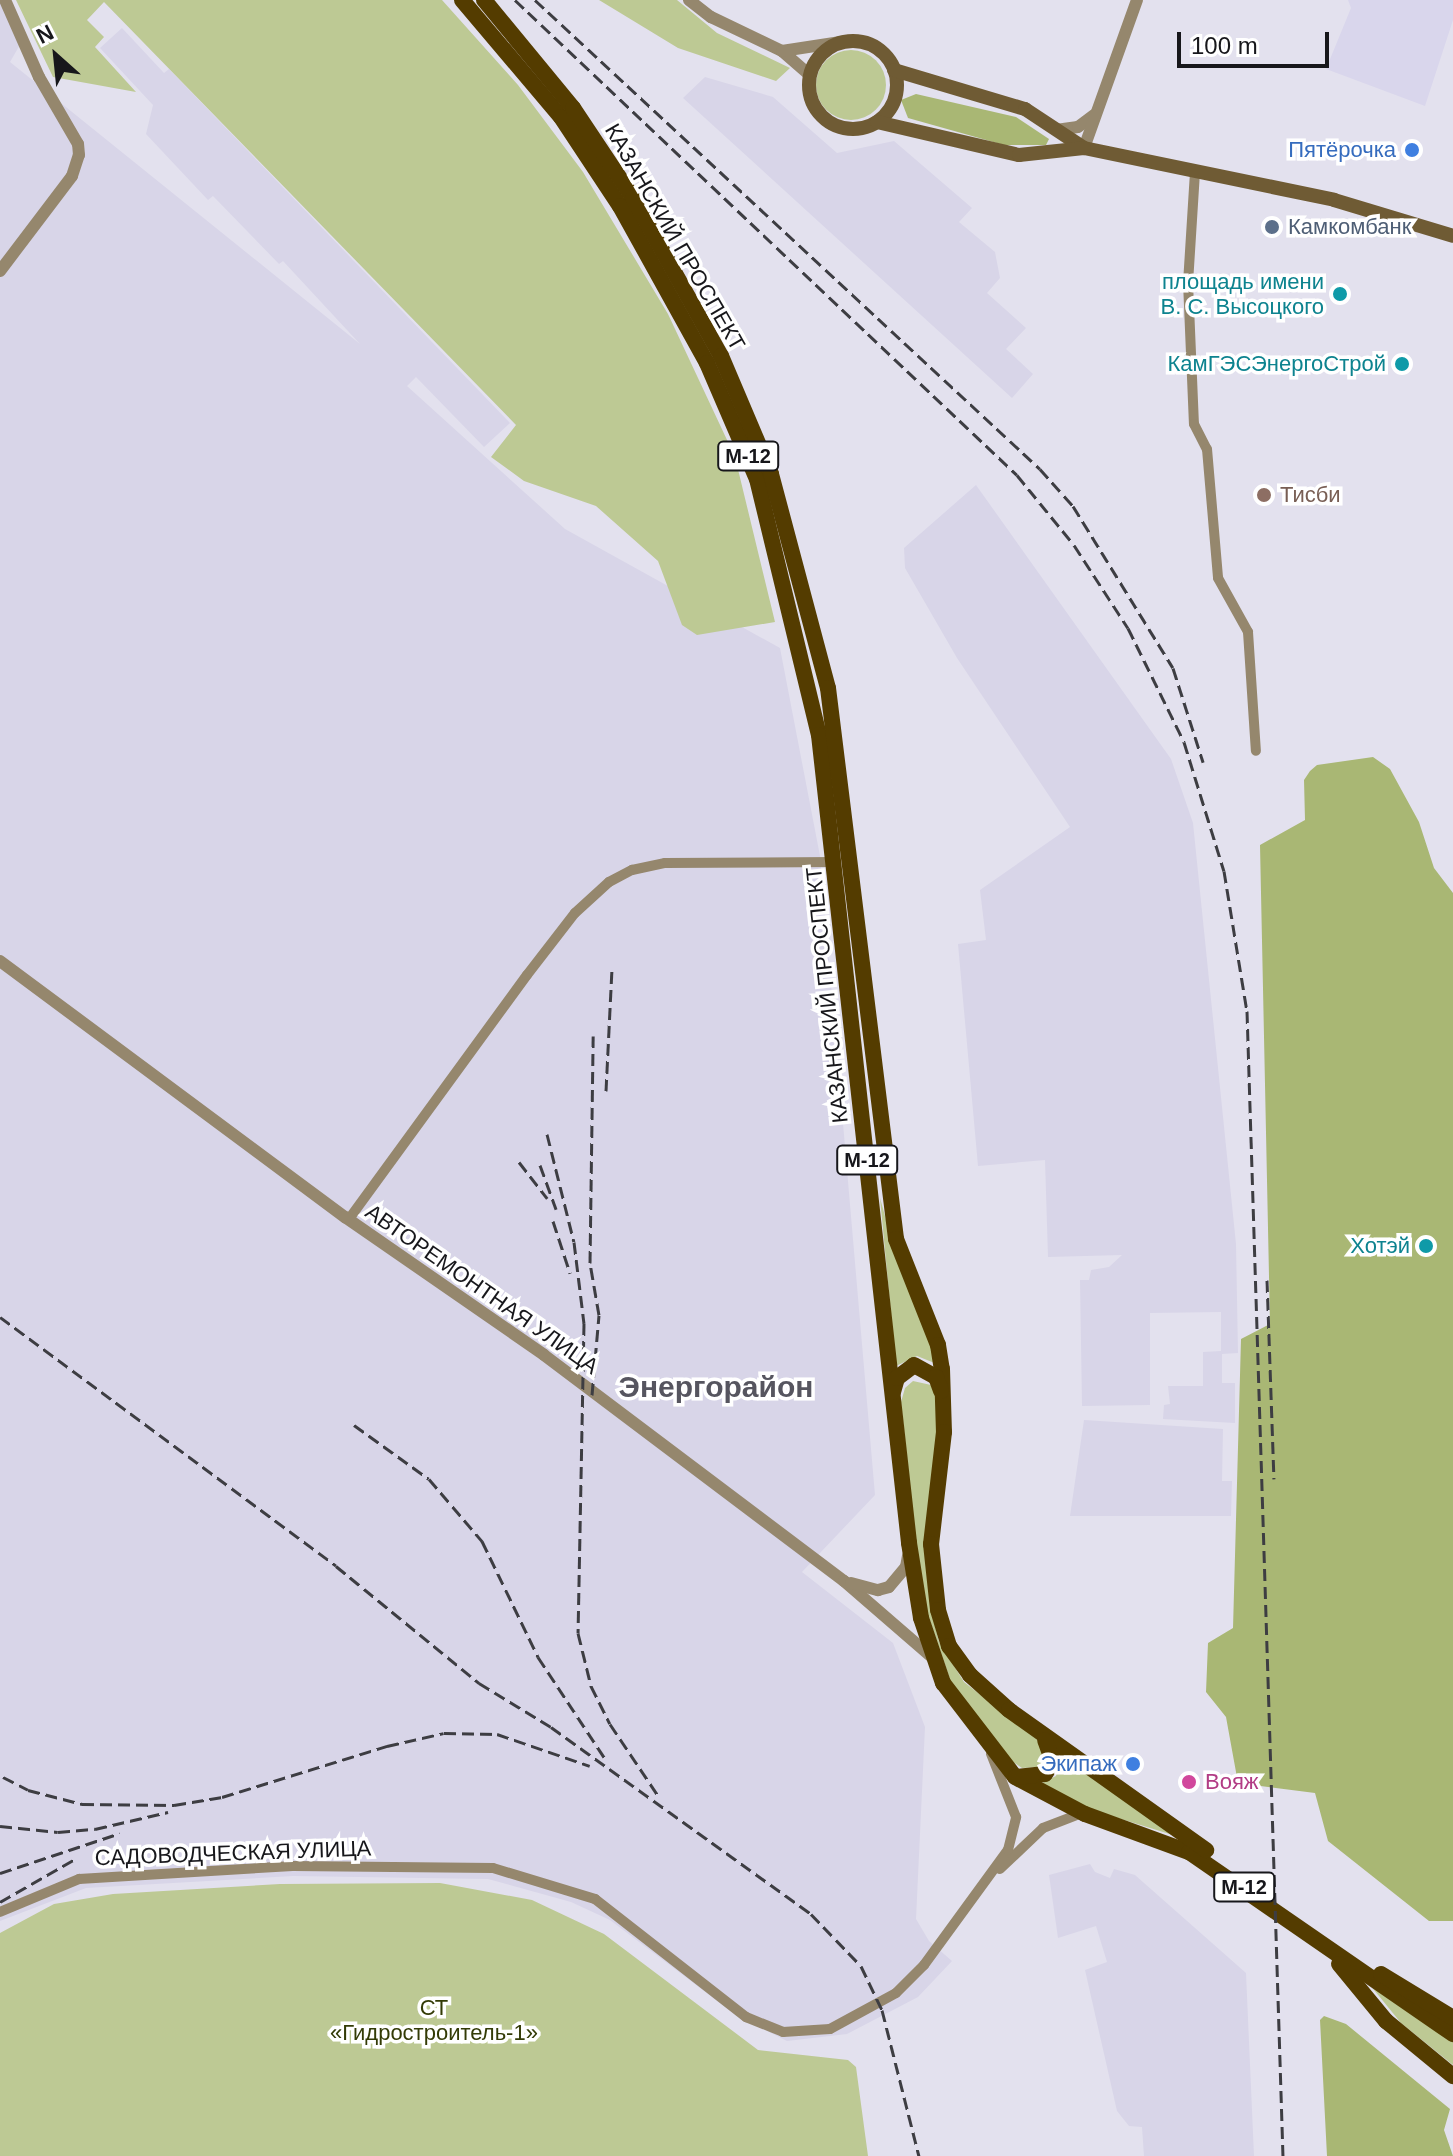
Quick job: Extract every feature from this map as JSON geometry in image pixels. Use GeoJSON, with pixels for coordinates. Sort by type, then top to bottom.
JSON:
{"type":"FeatureCollection","features":[{"type":"Feature","properties":{"kind":"main road","name":"КАЗАНСКИЙ ПРОСПЕКТ"},"geometry":{"type":"LineString","coordinates":[[462,0],[586,153],[707,363],[757,479],[820,690]]}},
{"type":"Feature","properties":{"kind":"main road","name":"КАЗАНСКИЙ ПРОСПЕКТ"},"geometry":{"type":"LineString","coordinates":[[484,0],[599,146],[721,356],[771,474],[820,690],[896,1239],[938,1345],[944,1400],[931,1544],[943,1628],[970,1675],[1042,1736],[1384,1975],[1453,2018]]}},
{"type":"Feature","properties":{"kind":"main road"},"geometry":{"type":"LineString","coordinates":[[1084,148],[1025,109],[894,70],[872,45],[847,41],[821,54],[810,75],[812,101],[828,121],[852,128],[877,122],[1019,155],[1084,148],[1334,200],[1453,236]]}},
{"type":"Feature","properties":{"kind":"main road"},"geometry":{"type":"LineString","coordinates":[[877,122],[895,96],[894,70]]}},
{"type":"Feature","properties":{"kind":"main road","name":"КАЗАНСКИЙ ПРОСПЕКТ"},"geometry":{"type":"LineString","coordinates":[[827,734],[836,862],[891,1397],[909,1543],[933,1658],[959,1710],[1015,1777],[1085,1814],[1189,1852],[1453,2034]]}},
{"type":"Feature","properties":{"kind":"main road"},"geometry":{"type":"LineString","coordinates":[[891,1397],[897,1378],[914,1365],[936,1377],[944,1400]]}},
{"type":"Feature","properties":{"kind":"main road"},"geometry":{"type":"LineString","coordinates":[[1015,1777],[1045,1774],[1053,1762],[1052,1749],[1042,1736]]}},
{"type":"Feature","properties":{"kind":"main road"},"geometry":{"type":"LineString","coordinates":[[1319,1941],[1386,2021],[1453,2076]]}},
{"type":"Feature","properties":{"kind":"street"},"geometry":{"type":"LineString","coordinates":[[0,271],[72,176],[79,155],[74,135],[39,77],[5,0]]}},
{"type":"Feature","properties":{"kind":"street"},"geometry":{"type":"LineString","coordinates":[[689,0],[711,17],[782,51],[810,75]]}},
{"type":"Feature","properties":{"kind":"street"},"geometry":{"type":"LineString","coordinates":[[1084,148],[1137,0]]}},
{"type":"Feature","properties":{"kind":"street"},"geometry":{"type":"LineString","coordinates":[[782,51],[847,41]]}},
{"type":"Feature","properties":{"kind":"street"},"geometry":{"type":"LineString","coordinates":[[1056,130],[1078,127],[1097,112]]}},
{"type":"Feature","properties":{"kind":"street"},"geometry":{"type":"LineString","coordinates":[[1195,172],[1188,282],[1194,424],[1207,449],[1218,578],[1248,632],[1256,751]]}},
{"type":"Feature","properties":{"kind":"street"},"geometry":{"type":"LineString","coordinates":[[349,1219],[527,975],[575,913],[609,882],[632,870],[665,863],[836,862]]}},
{"type":"Feature","properties":{"kind":"street","name":"АВТОРЕМОНТНАЯ УЛИЦА"},"geometry":{"type":"LineString","coordinates":[[0,961],[349,1219],[544,1355],[844,1581],[933,1658]]}},
{"type":"Feature","properties":{"kind":"street"},"geometry":{"type":"LineString","coordinates":[[844,1581],[878,1590],[889,1587],[906,1567],[909,1543]]}},
{"type":"Feature","properties":{"kind":"street"},"geometry":{"type":"LineString","coordinates":[[988,1882],[1008,1850],[1016,1817],[989,1749]]}},
{"type":"Feature","properties":{"kind":"street"},"geometry":{"type":"LineString","coordinates":[[988,1882],[1043,1828],[1059,1818],[1085,1814]]}},
{"type":"Feature","properties":{"kind":"street","name":"САДОВОДЧЕСКАЯ УЛИЦА"},"geometry":{"type":"LineString","coordinates":[[0,1912],[79,1879],[293,1866],[493,1868],[595,1899],[746,2017],[783,2032],[807,2032],[840,2025],[896,1993],[988,1882]]}},
{"type":"Feature","properties":{"kind":"shaded area"},"geometry":{"type":"Polygon","coordinates":[[[0,0],[21,43],[10,62],[360,344],[283,261],[279,264],[213,196],[208,200],[146,134],[153,105],[100,48],[122,28],[164,73],[169,69],[510,423],[484,447],[416,377],[407,386],[565,529],[780,648],[820,856],[875,1495],[802,1572],[893,1643],[925,1727],[916,1919],[929,1941],[952,1961],[918,1997],[847,2034],[787,2041],[737,2016],[610,1920],[571,1902],[488,1879],[293,1876],[86,1888],[0,1921],[0,0]]]}},
{"type":"Feature","properties":{"kind":"shaded area"},"geometry":{"type":"Polygon","coordinates":[[[1348,0],[1453,0],[1453,20],[1425,106],[1326,69],[1351,8],[1348,0]]]}},
{"type":"Feature","properties":{"kind":"shaded area"},"geometry":{"type":"Polygon","coordinates":[[[705,77],[773,97],[837,153],[894,141],[972,208],[959,222],[995,252],[1000,278],[987,293],[1026,328],[1006,349],[1033,374],[1012,398],[683,98],[705,77]]]}},
{"type":"Feature","properties":{"kind":"shaded area"},"geometry":{"type":"Polygon","coordinates":[[[976,485],[1171,759],[1193,823],[1236,1244],[1238,1353],[1222,1354],[1222,1383],[1235,1383],[1235,1423],[1163,1419],[1164,1405],[1170,1404],[1168,1386],[1203,1386],[1203,1352],[1221,1351],[1221,1312],[1150,1313],[1150,1405],[1082,1406],[1080,1280],[1089,1280],[1091,1270],[1109,1267],[1122,1255],[1048,1257],[1045,1160],[978,1166],[958,944],[986,940],[980,890],[1070,827],[957,658],[905,568],[904,548],[976,485]]]}},
{"type":"Feature","properties":{"kind":"shaded area"},"geometry":{"type":"Polygon","coordinates":[[[1084,1420],[1223,1429],[1222,1481],[1232,1481],[1231,1516],[1070,1516],[1084,1420]]]}},
{"type":"Feature","properties":{"kind":"shaded area"},"geometry":{"type":"Polygon","coordinates":[[[1090,1864],[1095,1872],[1110,1878],[1114,1869],[1135,1875],[1246,1973],[1254,2156],[1144,2156],[1142,2127],[1129,2126],[1117,2111],[1085,1970],[1107,1962],[1096,1926],[1058,1938],[1049,1875],[1090,1864]]]}},
{"type":"Feature","properties":{"kind":"green space"},"geometry":{"type":"Polygon","coordinates":[[[16,0],[442,0],[518,85],[583,172],[668,314],[735,457],[775,622],[697,635],[682,625],[658,561],[596,506],[524,481],[491,457],[516,425],[104,2],[87,20],[104,37],[95,47],[136,92],[53,77],[16,0]]]}},
{"type":"Feature","properties":{"kind":"green space"},"geometry":{"type":"Polygon","coordinates":[[[599,0],[677,0],[717,33],[790,68],[776,81],[678,48],[599,0]]]}},
{"type":"Feature","properties":{"kind":"green space"},"geometry":{"type":"Polygon","coordinates":[[[858,50],[880,65],[886,85],[884,99],[876,110],[865,118],[844,120],[826,110],[818,99],[816,78],[826,60],[837,52],[858,50]]]}},
{"type":"Feature","properties":{"kind":"green space"},"geometry":{"type":"Polygon","coordinates":[[[916,94],[1016,117],[1049,139],[1046,145],[1004,145],[908,118],[901,100],[916,94]]]}},
{"type":"Feature","properties":{"kind":"green space"},"geometry":{"type":"Polygon","coordinates":[[[1373,757],[1390,769],[1419,822],[1434,868],[1453,893],[1453,1921],[1429,1921],[1328,1841],[1315,1793],[1238,1783],[1226,1717],[1206,1692],[1208,1643],[1233,1628],[1241,1339],[1270,1324],[1260,845],[1305,820],[1304,780],[1317,765],[1373,757]]]}},
{"type":"Feature","properties":{"kind":"green space"},"geometry":{"type":"Polygon","coordinates":[[[880,1198],[895,1252],[937,1364],[917,1356],[896,1366],[880,1198]]]}},
{"type":"Feature","properties":{"kind":"green space"},"geometry":{"type":"Polygon","coordinates":[[[913,1381],[931,1385],[938,1399],[931,1609],[939,1642],[964,1682],[1037,1739],[1045,1758],[1040,1767],[1022,1768],[1013,1762],[955,1694],[922,1597],[901,1402],[905,1388],[913,1381]]]}},
{"type":"Feature","properties":{"kind":"green space"},"geometry":{"type":"Polygon","coordinates":[[[1061,1755],[1176,1836],[1092,1810],[1040,1784],[1056,1776],[1061,1755]]]}},
{"type":"Feature","properties":{"kind":"green space","name":"СТ «Гидростроитель-1»"},"geometry":{"type":"Polygon","coordinates":[[[440,1883],[532,1900],[604,1934],[758,2050],[848,2060],[856,2067],[868,2156],[0,2156],[0,1933],[54,1904],[113,1894],[280,1884],[440,1883]]]}},
{"type":"Feature","properties":{"kind":"green space"},"geometry":{"type":"Polygon","coordinates":[[[1370,1985],[1453,2041],[1453,2065],[1401,2023],[1370,1985]]]}},
{"type":"Feature","properties":{"kind":"green space"},"geometry":{"type":"Polygon","coordinates":[[[1324,2016],[1346,2024],[1450,2109],[1444,2130],[1453,2156],[1327,2156],[1320,2020],[1324,2016]]]}},
{"type":"Feature","properties":{"kind":"railway"},"geometry":{"type":"LineString","coordinates":[[515,0],[1017,475],[1074,545],[1128,628],[1184,742],[1224,871],[1247,1011],[1283,2156]]}},
{"type":"Feature","properties":{"kind":"railway"},"geometry":{"type":"LineString","coordinates":[[535,0],[1040,469],[1073,506],[1173,668],[1203,762]]}},
{"type":"Feature","properties":{"kind":"railway"},"geometry":{"type":"LineString","coordinates":[[606,1091],[612,969]]}},
{"type":"Feature","properties":{"kind":"railway"},"geometry":{"type":"LineString","coordinates":[[592,1395],[599,1315],[590,1263],[593,1036]]}},
{"type":"Feature","properties":{"kind":"railway"},"geometry":{"type":"LineString","coordinates":[[547,1134],[574,1242],[584,1323],[578,1633],[591,1686],[610,1724],[659,1797]]}},
{"type":"Feature","properties":{"kind":"railway"},"geometry":{"type":"LineString","coordinates":[[519,1162],[547,1198]]}},
{"type":"Feature","properties":{"kind":"railway"},"geometry":{"type":"LineString","coordinates":[[540,1165],[556,1209]]}},
{"type":"Feature","properties":{"kind":"railway"},"geometry":{"type":"LineString","coordinates":[[553,1221],[570,1273]]}},
{"type":"Feature","properties":{"kind":"railway"},"geometry":{"type":"LineString","coordinates":[[1267,1280],[1274,1479]]}},
{"type":"Feature","properties":{"kind":"railway"},"geometry":{"type":"LineString","coordinates":[[0,1317],[336,1566],[479,1683],[551,1727],[811,1914],[861,1966],[882,2010],[919,2156]]}},
{"type":"Feature","properties":{"kind":"railway"},"geometry":{"type":"LineString","coordinates":[[354,1425],[429,1479],[482,1541],[538,1657],[604,1757]]}},
{"type":"Feature","properties":{"kind":"railway"},"geometry":{"type":"LineString","coordinates":[[3,1777],[28,1790],[82,1804],[174,1805],[222,1797],[387,1746],[444,1733],[497,1734],[590,1766]]}},
{"type":"Feature","properties":{"kind":"railway"},"geometry":{"type":"LineString","coordinates":[[0,1826],[58,1832],[95,1829],[168,1812]]}},
{"type":"Feature","properties":{"kind":"railway"},"geometry":{"type":"LineString","coordinates":[[0,1873],[120,1833]]}},
{"type":"Feature","properties":{"kind":"railway"},"geometry":{"type":"LineString","coordinates":[[0,1902],[75,1859]]}},
{"type":"Feature","properties":{"kind":"place","name":"Пятёрочка"},"geometry":{"type":"Point","coordinates":[1412,150]}},
{"type":"Feature","properties":{"kind":"place","name":"Камкомбанк"},"geometry":{"type":"Point","coordinates":[1272,227]}},
{"type":"Feature","properties":{"kind":"place","name":"площадь имени В. С. Высоцкого"},"geometry":{"type":"Point","coordinates":[1340,294]}},
{"type":"Feature","properties":{"kind":"place","name":"КамГЭСЭнергоСтрой"},"geometry":{"type":"Point","coordinates":[1402,364]}},
{"type":"Feature","properties":{"kind":"place","name":"Тисби"},"geometry":{"type":"Point","coordinates":[1264,495]}},
{"type":"Feature","properties":{"kind":"place","name":"Хотэй"},"geometry":{"type":"Point","coordinates":[1426,1246]}},
{"type":"Feature","properties":{"kind":"place","name":"Экипаж"},"geometry":{"type":"Point","coordinates":[1133,1764]}},
{"type":"Feature","properties":{"kind":"place","name":"Вояж"},"geometry":{"type":"Point","coordinates":[1189,1782]}},
{"type":"Feature","properties":{"kind":"district","name":"Энергорайон"},"geometry":{"type":"Point","coordinates":[716,1387]}}]}
